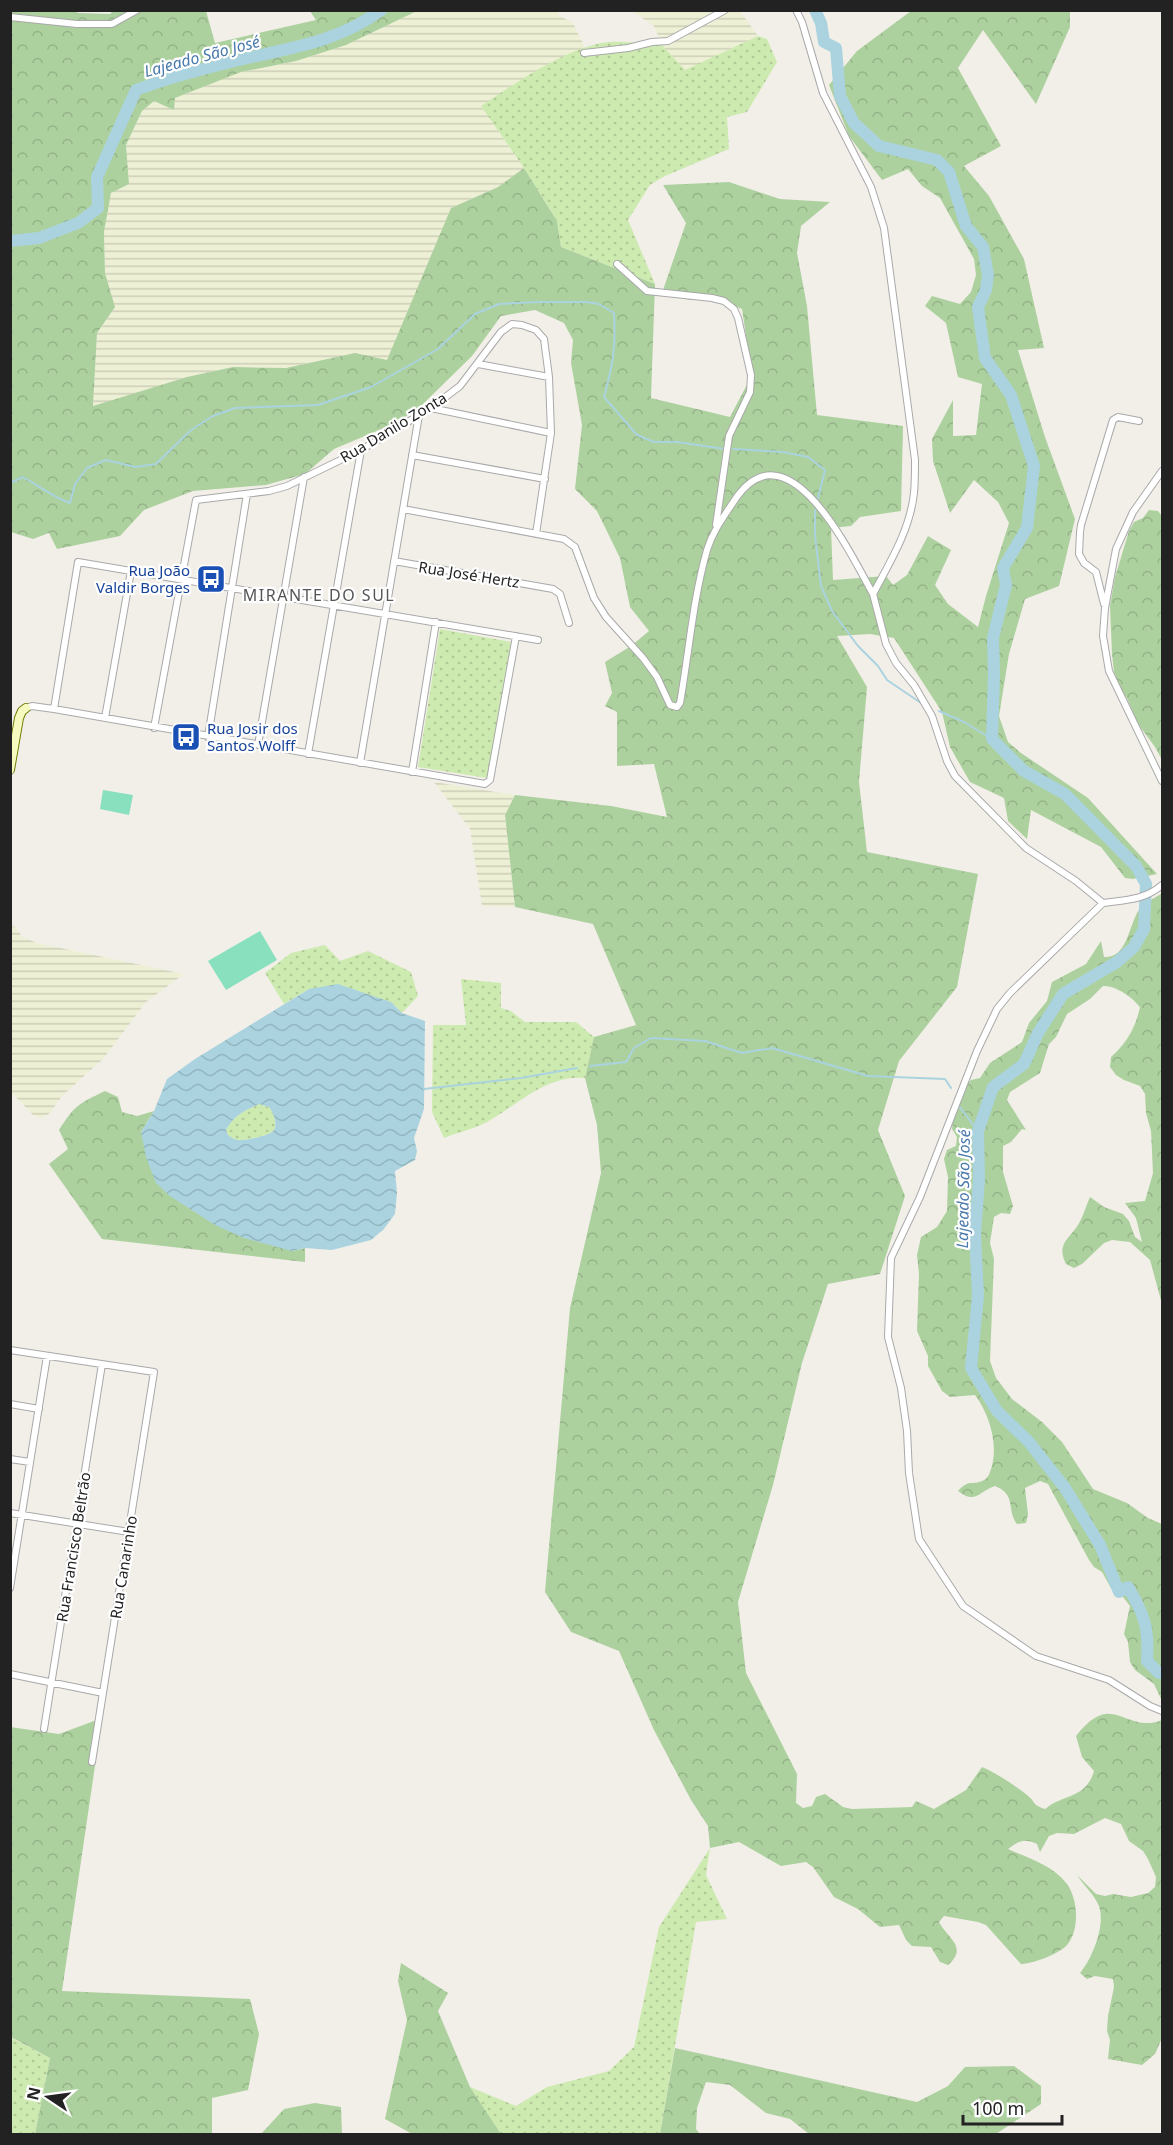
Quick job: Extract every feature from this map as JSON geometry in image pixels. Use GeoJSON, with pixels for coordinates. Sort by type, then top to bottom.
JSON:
{"type":"FeatureCollection","features":[{"type":"Feature","properties":{"kind":"street"},"geometry":{"type":"LineString","coordinates":[[10,17],[77,24],[112,24],[137,10]]}},
{"type":"Feature","properties":{"kind":"street"},"geometry":{"type":"LineString","coordinates":[[584,52],[668,41],[725,10]]}},
{"type":"Feature","properties":{"kind":"street"},"geometry":{"type":"LineString","coordinates":[[796,10],[802,22],[823,93],[871,187],[884,228],[912,437],[915,460],[914,495],[906,527],[873,594]]}},
{"type":"Feature","properties":{"kind":"street"},"geometry":{"type":"LineString","coordinates":[[403,509],[564,539],[575,547],[594,598],[606,617],[657,677],[670,705],[677,707],[680,703],[700,578],[715,528],[729,436],[750,393],[751,375],[734,309],[724,301],[712,298],[647,291],[617,264]]}},
{"type":"Feature","properties":{"kind":"street","name":"Rua Danilo Zonta"},"geometry":{"type":"LineString","coordinates":[[181,579],[196,500],[269,491],[287,486],[361,450],[431,408],[460,386],[501,332],[512,324],[536,330],[544,339],[549,377],[551,433],[536,534]]}},
{"type":"Feature","properties":{"kind":"street"},"geometry":{"type":"LineString","coordinates":[[478,364],[549,377]]}},
{"type":"Feature","properties":{"kind":"street"},"geometry":{"type":"LineString","coordinates":[[431,408],[551,433]]}},
{"type":"Feature","properties":{"kind":"street"},"geometry":{"type":"LineString","coordinates":[[360,763],[419,415]]}},
{"type":"Feature","properties":{"kind":"street"},"geometry":{"type":"LineString","coordinates":[[1105,608],[1096,572],[1084,562],[1079,554],[1081,525],[1113,420],[1118,417],[1139,421]]}},
{"type":"Feature","properties":{"kind":"street"},"geometry":{"type":"LineString","coordinates":[[308,753],[361,450]]}},
{"type":"Feature","properties":{"kind":"street"},"geometry":{"type":"LineString","coordinates":[[412,455],[544,479]]}},
{"type":"Feature","properties":{"kind":"street"},"geometry":{"type":"LineString","coordinates":[[1162,471],[1133,512],[1116,549],[1105,608],[1103,636],[1109,670],[1162,781]]}},
{"type":"Feature","properties":{"kind":"street"},"geometry":{"type":"LineString","coordinates":[[715,528],[743,488],[763,475],[779,475],[799,486],[822,509],[873,594],[886,644],[896,663],[914,685],[932,717],[955,776],[1026,848],[1076,881],[1103,903]]}},
{"type":"Feature","properties":{"kind":"street"},"geometry":{"type":"LineString","coordinates":[[258,745],[304,477]]}},
{"type":"Feature","properties":{"kind":"street"},"geometry":{"type":"LineString","coordinates":[[208,737],[247,494]]}},
{"type":"Feature","properties":{"kind":"street","name":"Rua José Hertz"},"geometry":{"type":"LineString","coordinates":[[394,561],[553,589],[560,594],[569,623]]}},
{"type":"Feature","properties":{"kind":"street"},"geometry":{"type":"LineString","coordinates":[[54,709],[78,562],[538,640]]}},
{"type":"Feature","properties":{"kind":"street"},"geometry":{"type":"LineString","coordinates":[[105,718],[131,571]]}},
{"type":"Feature","properties":{"kind":"street"},"geometry":{"type":"LineString","coordinates":[[154,728],[181,579]]}},
{"type":"Feature","properties":{"kind":"street"},"geometry":{"type":"LineString","coordinates":[[412,772],[436,622]]}},
{"type":"Feature","properties":{"kind":"street"},"geometry":{"type":"LineString","coordinates":[[10,770],[13,734],[19,718],[26,708],[38,706],[485,784],[490,780],[516,636]]}},
{"type":"Feature","properties":{"kind":"street"},"geometry":{"type":"LineString","coordinates":[[1162,885],[1153,893],[1137,899],[1103,903],[1010,993],[997,1009],[977,1051],[920,1197],[891,1258],[888,1337],[901,1388],[908,1431],[909,1473],[919,1539],[963,1606],[1036,1656],[1109,1680],[1162,1712]]}},
{"type":"Feature","properties":{"kind":"street"},"geometry":{"type":"LineString","coordinates":[[10,1350],[102,1364]]}},
{"type":"Feature","properties":{"kind":"street"},"geometry":{"type":"LineString","coordinates":[[10,1588],[12,1564],[47,1356]]}},
{"type":"Feature","properties":{"kind":"street","name":"Rua Canarinho"},"geometry":{"type":"LineString","coordinates":[[92,1762],[154,1372],[102,1364]]}},
{"type":"Feature","properties":{"kind":"street","name":"Rua Francisco Beltrão"},"geometry":{"type":"LineString","coordinates":[[44,1729],[102,1364]]}},
{"type":"Feature","properties":{"kind":"street"},"geometry":{"type":"LineString","coordinates":[[10,1404],[39,1409]]}},
{"type":"Feature","properties":{"kind":"street"},"geometry":{"type":"LineString","coordinates":[[10,1459],[30,1462]]}},
{"type":"Feature","properties":{"kind":"street"},"geometry":{"type":"LineString","coordinates":[[10,1513],[129,1532]]}},
{"type":"Feature","properties":{"kind":"street"},"geometry":{"type":"LineString","coordinates":[[10,1674],[103,1693]]}},
{"type":"Feature","properties":{"kind":"green space"},"geometry":{"type":"Polygon","coordinates":[[[70,10],[79,13],[110,14],[114,10],[206,11],[215,43],[316,20],[310,11],[417,11],[346,45],[296,61],[241,72],[175,98],[174,110],[154,101],[142,111],[126,145],[129,184],[111,193],[104,232],[105,273],[115,307],[97,333],[93,406],[187,377],[233,367],[286,368],[355,353],[387,360],[451,208],[498,187],[524,168],[557,221],[561,247],[655,284],[651,398],[730,417],[752,375],[742,309],[719,300],[690,300],[662,293],[686,223],[663,185],[729,182],[780,199],[830,202],[801,226],[797,253],[807,306],[817,415],[903,426],[901,511],[860,517],[851,526],[831,528],[833,580],[886,576],[893,585],[907,575],[928,536],[951,550],[935,585],[948,604],[978,627],[1009,523],[998,502],[974,480],[950,513],[933,461],[932,439],[953,400],[953,436],[976,435],[982,384],[958,377],[946,323],[925,306],[932,296],[960,304],[971,292],[976,275],[974,259],[940,198],[922,186],[908,169],[882,180],[849,136],[829,85],[857,51],[911,11],[1070,11],[1070,27],[1036,104],[983,30],[958,68],[1001,146],[964,166],[989,196],[1024,259],[1044,348],[1018,350],[1045,437],[1075,519],[1059,586],[1025,599],[1009,654],[999,716],[1008,742],[1088,798],[1157,874],[1133,879],[1125,878],[1101,847],[1031,810],[1027,839],[1008,821],[1004,798],[970,782],[950,747],[942,712],[894,638],[870,634],[837,636],[867,687],[859,782],[867,852],[978,874],[957,987],[899,1061],[878,1130],[905,1196],[880,1274],[828,1284],[802,1363],[773,1485],[738,1602],[746,1673],[797,1774],[796,1803],[803,1808],[812,1806],[816,1797],[825,1794],[843,1807],[852,1809],[912,1807],[916,1801],[934,1809],[966,1790],[982,1767],[1011,1783],[1036,1805],[1045,1809],[1080,1791],[1090,1780],[1094,1771],[1082,1757],[1076,1736],[1089,1722],[1100,1715],[1110,1714],[1138,1722],[1149,1723],[1162,1720],[1162,2038],[1155,2054],[1142,2065],[1108,2059],[1110,2040],[1107,2031],[1114,1987],[1113,1979],[1095,1976],[1087,1979],[1080,1973],[1090,1958],[1098,1939],[1101,1919],[1097,1902],[1077,1875],[1096,1894],[1105,1896],[1113,1894],[1131,1897],[1148,1893],[1155,1887],[1156,1877],[1148,1859],[1143,1851],[1129,1841],[1121,1824],[1105,1818],[1074,1834],[1057,1833],[1049,1836],[1040,1852],[1037,1844],[1029,1841],[1019,1842],[1008,1849],[1055,1872],[1071,1890],[1076,1923],[1071,1939],[1058,1952],[1021,1964],[986,1925],[944,1916],[939,1922],[954,1943],[957,1953],[948,1965],[940,1962],[931,1947],[912,1946],[906,1940],[899,1925],[880,1927],[858,1909],[834,1897],[813,1867],[806,1862],[781,1866],[739,1842],[710,1848],[708,1826],[691,1800],[654,1730],[619,1651],[571,1632],[545,1592],[570,1308],[601,1173],[597,1125],[585,1078],[594,1037],[636,1025],[593,924],[515,907],[505,815],[515,795],[611,806],[667,817],[654,764],[617,766],[617,712],[605,706],[612,693],[605,662],[631,646],[649,631],[630,607],[620,558],[597,511],[575,489],[582,425],[571,363],[573,340],[564,323],[535,310],[501,316],[472,356],[423,404],[398,422],[334,449],[305,474],[266,485],[193,491],[144,510],[120,536],[57,549],[49,533],[33,539],[11,532],[11,11],[70,10]]]}},
{"type":"Feature","properties":{"kind":"green space"},"geometry":{"type":"Polygon","coordinates":[[[417,11],[557,11],[560,16],[573,23],[585,48],[566,56],[481,106],[524,168],[498,187],[451,208],[387,361],[355,353],[286,368],[233,367],[187,377],[93,407],[97,333],[115,307],[105,273],[104,232],[111,192],[129,184],[126,145],[142,111],[154,101],[174,110],[175,98],[241,72],[296,61],[346,45],[417,11]]]}},
{"type":"Feature","properties":{"kind":"green space"},"geometry":{"type":"Polygon","coordinates":[[[632,11],[740,11],[758,36],[685,71],[662,45],[654,26],[632,11]]]}},
{"type":"Feature","properties":{"kind":"green space"},"geometry":{"type":"Polygon","coordinates":[[[758,36],[767,39],[777,62],[747,112],[727,117],[729,149],[665,176],[650,185],[628,220],[655,284],[561,247],[557,221],[481,106],[551,62],[597,44],[620,42],[662,45],[685,70],[758,36]]]}},
{"type":"Feature","properties":{"kind":"green space"},"geometry":{"type":"Polygon","coordinates":[[[1149,510],[1158,511],[1162,516],[1162,760],[1138,724],[1121,690],[1114,672],[1112,654],[1110,606],[1115,577],[1129,531],[1134,522],[1143,518],[1149,510]]]}},
{"type":"Feature","properties":{"kind":"green space"},"geometry":{"type":"Polygon","coordinates":[[[440,629],[511,642],[487,778],[418,767],[440,629]]]}},
{"type":"Feature","properties":{"kind":"green space"},"geometry":{"type":"Polygon","coordinates":[[[434,782],[515,795],[505,815],[515,907],[482,906],[470,829],[434,782]]]}},
{"type":"Feature","properties":{"kind":"green space"},"geometry":{"type":"Polygon","coordinates":[[[103,790],[133,795],[129,815],[100,809],[103,790]]]}},
{"type":"Feature","properties":{"kind":"green space"},"geometry":{"type":"Polygon","coordinates":[[[1162,893],[1162,1304],[1150,1260],[1130,1242],[1112,1240],[1104,1243],[1082,1264],[1074,1268],[1066,1264],[1063,1257],[1065,1242],[1080,1222],[1090,1197],[1104,1207],[1123,1214],[1129,1221],[1135,1237],[1142,1242],[1136,1218],[1125,1203],[1145,1201],[1153,1173],[1151,1131],[1146,1113],[1145,1094],[1140,1086],[1116,1075],[1110,1067],[1111,1057],[1130,1035],[1140,1007],[1124,993],[1103,986],[1090,999],[1067,1014],[1056,1037],[1049,1044],[1040,1073],[1010,1092],[1007,1100],[1026,1130],[1022,1129],[1011,1142],[1003,1146],[1003,1172],[1013,1206],[1010,1214],[1001,1213],[994,1217],[990,1243],[994,1259],[990,1361],[996,1378],[1012,1399],[1042,1422],[1062,1442],[1093,1489],[1127,1503],[1148,1518],[1162,1524],[1162,1701],[1154,1684],[1135,1670],[1130,1662],[1128,1642],[1124,1634],[1130,1606],[1119,1592],[1111,1588],[1102,1572],[1089,1560],[1048,1484],[1040,1481],[1025,1488],[1028,1514],[1026,1523],[1017,1524],[1009,1498],[995,1486],[973,1497],[958,1491],[965,1485],[988,1477],[994,1457],[993,1438],[988,1419],[975,1395],[950,1397],[942,1391],[928,1366],[928,1356],[917,1331],[919,1274],[917,1255],[921,1237],[937,1227],[947,1211],[948,1177],[944,1159],[947,1150],[956,1146],[957,1137],[952,1129],[953,1120],[965,1088],[971,1080],[980,1078],[990,1063],[1022,1042],[1029,1023],[1047,1001],[1052,982],[1086,964],[1101,941],[1104,957],[1118,952],[1123,947],[1139,910],[1162,893]]]}},
{"type":"Feature","properties":{"kind":"green space"},"geometry":{"type":"Polygon","coordinates":[[[11,926],[16,927],[22,937],[37,943],[184,974],[146,1002],[103,1059],[62,1096],[50,1113],[42,1118],[34,1116],[11,1092],[11,926]]]}},
{"type":"Feature","properties":{"kind":"green space"},"geometry":{"type":"Polygon","coordinates":[[[260,931],[277,960],[226,990],[208,961],[260,931]]]}},
{"type":"Feature","properties":{"kind":"green space"},"geometry":{"type":"Polygon","coordinates":[[[325,945],[340,961],[368,951],[411,972],[418,996],[402,1013],[391,1002],[309,989],[284,1004],[265,973],[291,953],[325,945]]]}},
{"type":"Feature","properties":{"kind":"green space"},"geometry":{"type":"Polygon","coordinates":[[[461,979],[501,983],[501,1008],[511,1011],[525,1022],[576,1022],[594,1037],[585,1078],[572,1078],[547,1085],[487,1122],[444,1138],[432,1112],[433,1025],[466,1025],[461,979]]]}},
{"type":"Feature","properties":{"kind":"green space"},"geometry":{"type":"Polygon","coordinates":[[[105,1091],[118,1097],[122,1112],[137,1116],[154,1111],[141,1132],[292,1251],[305,1248],[305,1262],[102,1239],[49,1164],[68,1149],[59,1130],[69,1115],[83,1102],[105,1091]]]}},
{"type":"Feature","properties":{"kind":"green space"},"geometry":{"type":"Polygon","coordinates":[[[259,1104],[269,1107],[272,1112],[275,1127],[272,1132],[245,1140],[237,1140],[228,1135],[226,1130],[236,1117],[259,1104]]]}},
{"type":"Feature","properties":{"kind":"green space"},"geometry":{"type":"Polygon","coordinates":[[[102,1718],[62,1991],[250,1999],[259,2034],[248,2090],[212,2098],[212,2134],[35,2134],[50,2058],[11,2037],[10,1727],[59,1734],[102,1718]]]}},
{"type":"Feature","properties":{"kind":"green space"},"geometry":{"type":"Polygon","coordinates":[[[710,1848],[706,1875],[727,1919],[696,1922],[660,2134],[501,2134],[470,2087],[516,2106],[547,2087],[609,2071],[634,2047],[659,1927],[710,1848]]]}},
{"type":"Feature","properties":{"kind":"green space"},"geometry":{"type":"Polygon","coordinates":[[[401,1963],[448,1993],[438,2011],[470,2087],[501,2134],[412,2134],[385,2119],[407,2020],[398,1981],[401,1963]]]}},
{"type":"Feature","properties":{"kind":"green space"},"geometry":{"type":"Polygon","coordinates":[[[10,2037],[50,2058],[35,2134],[11,2134],[10,2037]]]}},
{"type":"Feature","properties":{"kind":"green space"},"geometry":{"type":"Polygon","coordinates":[[[675,2048],[917,2102],[948,2086],[965,2067],[1014,2066],[1041,2086],[1041,2104],[996,2134],[809,2134],[790,2119],[766,2113],[730,2085],[706,2082],[697,2108],[696,2129],[700,2134],[660,2134],[675,2048]]]}},
{"type":"Feature","properties":{"kind":"green space"},"geometry":{"type":"Polygon","coordinates":[[[315,2103],[341,2107],[342,2134],[261,2134],[284,2109],[315,2103]]]}},
{"type":"Feature","properties":{"kind":"water"},"geometry":{"type":"Polygon","coordinates":[[[338,984],[391,1002],[402,1013],[425,1021],[424,1109],[414,1138],[417,1151],[415,1160],[395,1171],[397,1193],[395,1214],[383,1230],[371,1240],[332,1250],[305,1248],[292,1251],[244,1238],[215,1225],[170,1196],[156,1183],[146,1157],[141,1132],[154,1111],[167,1079],[195,1059],[309,989],[338,984]],[[259,1104],[240,1114],[226,1130],[228,1135],[240,1140],[257,1138],[272,1132],[275,1121],[269,1107],[259,1104]]]}},
{"type":"Feature","properties":{"kind":"waterway","name":"Lajeado São José"},"geometry":{"type":"LineString","coordinates":[[10,241],[39,238],[78,223],[98,208],[97,177],[136,90],[237,60],[319,41],[351,28],[381,10]]}},
{"type":"Feature","properties":{"kind":"waterway","name":"Lajeado São José"},"geometry":{"type":"LineString","coordinates":[[815,10],[821,23],[824,42],[836,48],[840,96],[854,123],[879,146],[937,160],[949,172],[966,226],[983,247],[988,275],[986,290],[978,307],[985,358],[1011,395],[1034,466],[1027,528],[1003,568],[1006,585],[993,638],[992,739],[1024,771],[1065,794],[1136,866],[1146,884],[1144,929],[1134,947],[1117,962],[1063,994],[1038,1033],[1024,1064],[993,1087],[978,1131],[979,1179],[975,1234],[978,1296],[971,1368],[997,1411],[1029,1442],[1065,1488],[1100,1545],[1119,1592],[1128,1587],[1145,1622],[1147,1661],[1159,1673],[1162,1673]]}},
{"type":"Feature","properties":{"kind":"waterway"},"geometry":{"type":"LineString","coordinates":[[10,483],[23,477],[70,503],[75,484],[87,468],[106,460],[135,467],[156,464],[191,430],[213,416],[235,408],[318,405],[371,387],[438,349],[475,314],[499,304],[537,302],[587,302],[599,304],[614,313],[613,356],[604,397],[637,435],[654,442],[677,442],[725,449]]}},
{"type":"Feature","properties":{"kind":"waterway"},"geometry":{"type":"LineString","coordinates":[[733,449],[783,452],[808,457],[825,470],[818,498]]}},
{"type":"Feature","properties":{"kind":"waterway"},"geometry":{"type":"LineString","coordinates":[[815,510],[815,535],[821,586],[832,611],[887,680],[924,705]]}},
{"type":"Feature","properties":{"kind":"waterway"},"geometry":{"type":"LineString","coordinates":[[939,711],[964,722],[992,739]]}},
{"type":"Feature","properties":{"kind":"waterway"},"geometry":{"type":"LineString","coordinates":[[590,1066],[626,1062],[634,1048],[651,1038],[705,1041],[742,1053],[772,1048],[868,1076],[945,1079],[951,1088]]}},
{"type":"Feature","properties":{"kind":"waterway"},"geometry":{"type":"LineString","coordinates":[[424,1089],[521,1078],[577,1068]]}},
{"type":"Feature","properties":{"kind":"waterway"},"geometry":{"type":"LineString","coordinates":[[959,1106],[978,1131]]}},
{"type":"Feature","properties":{"kind":"place","name":"Rua João Valdir Borges"},"geometry":{"type":"Point","coordinates":[211,579]}},
{"type":"Feature","properties":{"kind":"place","name":"Rua Josir dos Santos Wolff"},"geometry":{"type":"Point","coordinates":[186,737]}},
{"type":"Feature","properties":{"kind":"district","name":"MIRANTE DO SUL"},"geometry":{"type":"Point","coordinates":[319,595]}}]}
